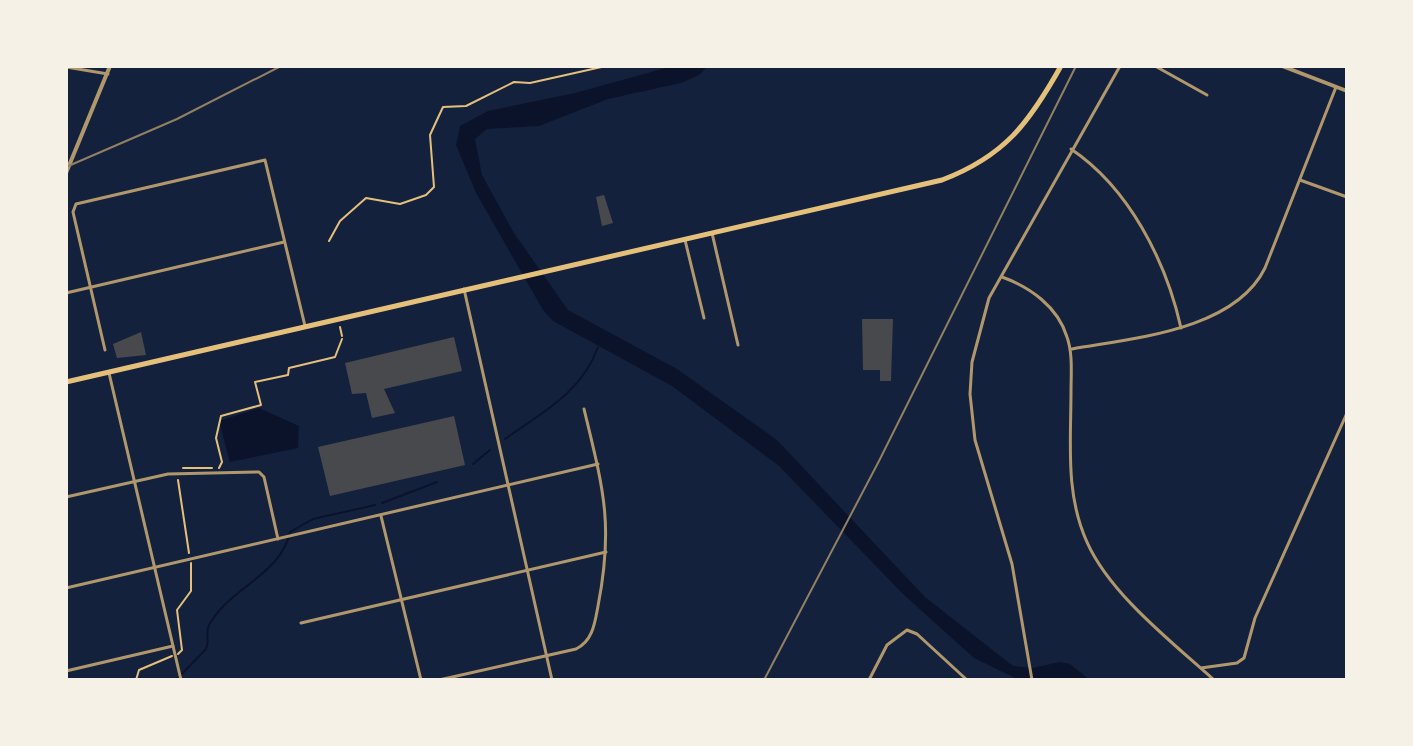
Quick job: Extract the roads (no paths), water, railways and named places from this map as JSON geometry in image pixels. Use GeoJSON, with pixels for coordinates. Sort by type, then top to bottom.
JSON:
{"type":"FeatureCollection","features":[{"type":"Feature","properties":{"kind":"main road"},"geometry":{"type":"LineString","coordinates":[[66,382],[901,190],[964,172],[1010,142],[1037,109],[1061,66]]}},
{"type":"Feature","properties":{"kind":"street"},"geometry":{"type":"LineString","coordinates":[[66,173],[110,66]]}},
{"type":"Feature","properties":{"kind":"street"},"geometry":{"type":"LineString","coordinates":[[1032,680],[1012,564],[981,462],[970,410],[975,346],[989,298],[1120,66]]}},
{"type":"Feature","properties":{"kind":"street"},"geometry":{"type":"LineString","coordinates":[[1155,66],[1207,95]]}},
{"type":"Feature","properties":{"kind":"street"},"geometry":{"type":"LineString","coordinates":[[1282,66],[1347,91]]}},
{"type":"Feature","properties":{"kind":"street"},"geometry":{"type":"LineString","coordinates":[[66,67],[108,74]]}},
{"type":"Feature","properties":{"kind":"street"},"geometry":{"type":"LineString","coordinates":[[1070,349],[1181,328],[1238,299],[1254,286],[1265,268],[1336,87]]}},
{"type":"Feature","properties":{"kind":"street"},"geometry":{"type":"LineString","coordinates":[[1071,149],[1110,181],[1123,198],[1163,272],[1181,328]]}},
{"type":"Feature","properties":{"kind":"street"},"geometry":{"type":"LineString","coordinates":[[105,350],[73,210],[79,201],[265,160],[305,326]]}},
{"type":"Feature","properties":{"kind":"street"},"geometry":{"type":"LineString","coordinates":[[1300,180],[1347,197]]}},
{"type":"Feature","properties":{"kind":"street"},"geometry":{"type":"LineString","coordinates":[[712,233],[738,345]]}},
{"type":"Feature","properties":{"kind":"street"},"geometry":{"type":"LineString","coordinates":[[685,240],[704,318]]}},
{"type":"Feature","properties":{"kind":"street"},"geometry":{"type":"LineString","coordinates":[[66,293],[286,242]]}},
{"type":"Feature","properties":{"kind":"street"},"geometry":{"type":"LineString","coordinates":[[1001,276],[1045,302],[1064,329],[1070,349],[1071,475],[1082,529],[1107,576],[1214,680]]}},
{"type":"Feature","properties":{"kind":"street"},"geometry":{"type":"LineString","coordinates":[[464,289],[506,487],[552,680]]}},
{"type":"Feature","properties":{"kind":"street"},"geometry":{"type":"LineString","coordinates":[[109,373],[181,680]]}},
{"type":"Feature","properties":{"kind":"street"},"geometry":{"type":"LineString","coordinates":[[439,680],[576,649],[588,640],[596,615],[606,552],[607,512],[584,409]]}},
{"type":"Feature","properties":{"kind":"street"},"geometry":{"type":"LineString","coordinates":[[1201,668],[1237,663],[1244,658],[1255,618],[1347,413]]}},
{"type":"Feature","properties":{"kind":"street"},"geometry":{"type":"LineString","coordinates":[[66,588],[598,464]]}},
{"type":"Feature","properties":{"kind":"street"},"geometry":{"type":"LineString","coordinates":[[66,497],[177,473],[262,474],[278,539]]}},
{"type":"Feature","properties":{"kind":"street"},"geometry":{"type":"LineString","coordinates":[[381,516],[421,680]]}},
{"type":"Feature","properties":{"kind":"street"},"geometry":{"type":"LineString","coordinates":[[301,623],[606,552]]}},
{"type":"Feature","properties":{"kind":"street"},"geometry":{"type":"LineString","coordinates":[[869,680],[887,645],[907,630],[917,634],[967,680]]}},
{"type":"Feature","properties":{"kind":"street"},"geometry":{"type":"LineString","coordinates":[[66,671],[173,646]]}},
{"type":"Feature","properties":{"kind":"water"},"geometry":{"type":"Polygon","coordinates":[[[673,66],[708,66],[699,75],[681,83],[608,99],[539,126],[487,129],[475,139],[482,175],[514,233],[568,310],[677,369],[777,440],[925,597],[1013,666],[1032,668],[1060,662],[1070,664],[1090,680],[1017,679],[974,658],[903,594],[779,466],[672,386],[553,321],[543,310],[476,193],[456,145],[460,126],[488,111],[575,93],[673,66]]]}},
{"type":"Feature","properties":{"kind":"water"},"geometry":{"type":"Polygon","coordinates":[[[259,408],[299,426],[298,448],[230,462],[219,421],[259,408]]]}},
{"type":"Feature","properties":{"kind":"waterway"},"geometry":{"type":"LineString","coordinates":[[505,439],[572,389],[591,363],[598,347]]}},
{"type":"Feature","properties":{"kind":"waterway"},"geometry":{"type":"LineString","coordinates":[[473,464],[490,450]]}},
{"type":"Feature","properties":{"kind":"waterway"},"geometry":{"type":"LineString","coordinates":[[382,503],[437,482]]}},
{"type":"Feature","properties":{"kind":"waterway"},"geometry":{"type":"LineString","coordinates":[[176,680],[206,649],[208,628],[218,612],[276,559],[285,547],[290,532],[313,519],[375,505]]}},
{"type":"Feature","properties":{"kind":"railway"},"geometry":{"type":"LineString","coordinates":[[66,167],[177,119],[281,66]]}},
{"type":"Feature","properties":{"kind":"railway"},"geometry":{"type":"LineString","coordinates":[[764,680],[879,461],[1076,66]]}}]}
